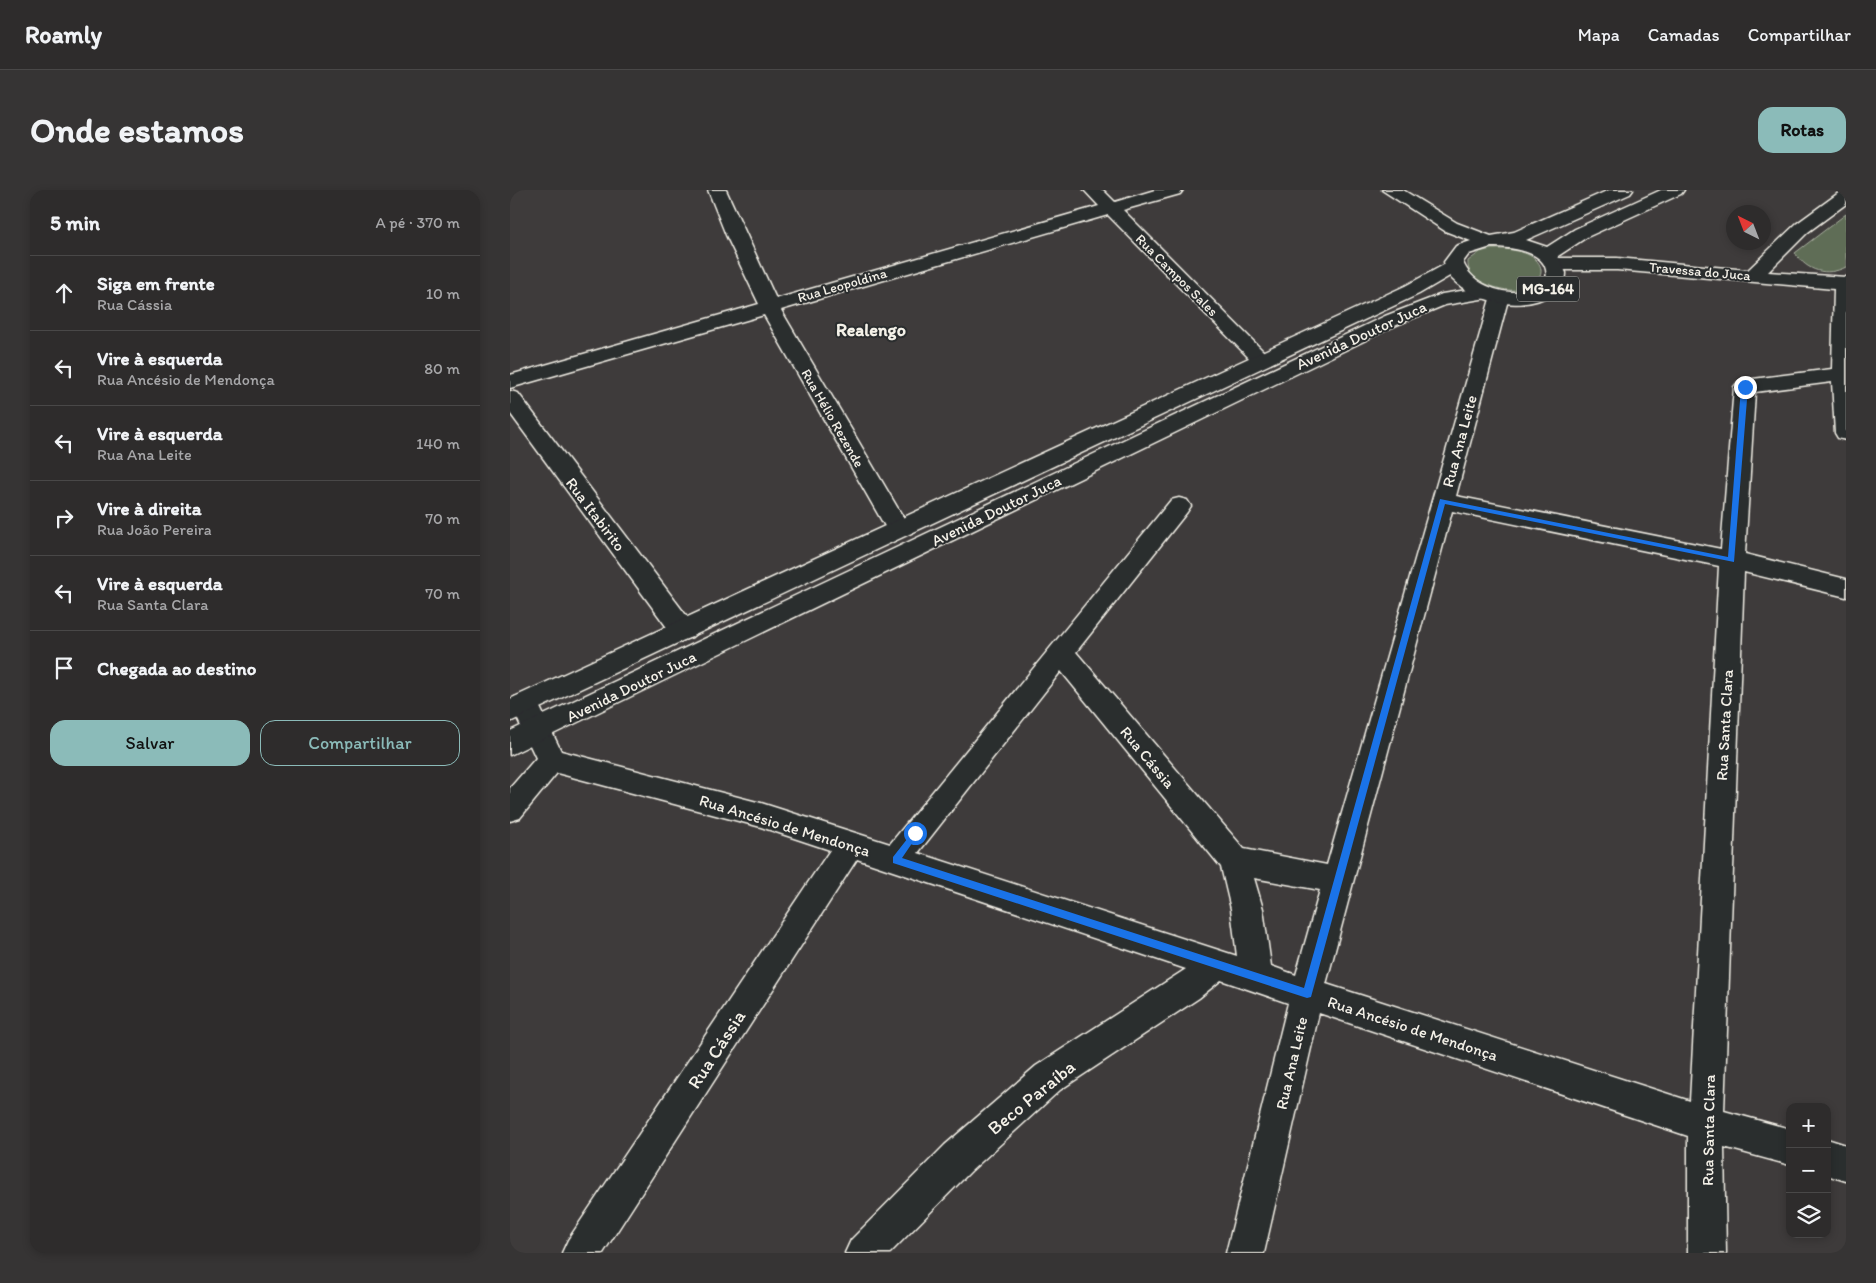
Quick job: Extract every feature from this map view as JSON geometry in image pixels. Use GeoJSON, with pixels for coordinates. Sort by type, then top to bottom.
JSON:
{"type":"FeatureCollection","features":[{"type":"Feature","properties":{"kind":"street","name":"Rua Hélio Rezende"},"geometry":{"type":"LineString","coordinates":[[717,190],[736,243],[768,306],[898,529]]}},
{"type":"Feature","properties":{"kind":"street","name":"Rua Campos Sales"},"geometry":{"type":"LineString","coordinates":[[1093,190],[1262,360]]}},
{"type":"Feature","properties":{"kind":"street","name":"Rua Leopoldina"},"geometry":{"type":"LineString","coordinates":[[510,382],[1174,190]]}},
{"type":"Feature","properties":{"kind":"street","name":"MG-164"},"geometry":{"type":"LineString","coordinates":[[1391,190],[1420,210],[1451,227],[1496,241],[1534,249],[1550,260],[1558,274],[1555,283],[1546,290],[1516,298],[1492,295],[1463,282],[1456,274],[1454,261],[1435,227],[1420,210]]}},
{"type":"Feature","properties":{"kind":"street"},"geometry":{"type":"LineString","coordinates":[[1496,241],[1520,236],[1624,190]]}},
{"type":"Feature","properties":{"kind":"street","name":"MG-164"},"geometry":{"type":"LineString","coordinates":[[1550,260],[1581,233],[1675,190]]}},
{"type":"Feature","properties":{"kind":"street"},"geometry":{"type":"LineString","coordinates":[[1754,276],[1802,228],[1846,196]]}},
{"type":"Feature","properties":{"kind":"street","name":"Avenida Doutor Juca"},"geometry":{"type":"LineString","coordinates":[[510,744],[525,715],[682,630],[1412,290],[1454,261],[1462,250],[1474,244],[1496,241]]}},
{"type":"Feature","properties":{"kind":"street","name":"Travessa do Juca"},"geometry":{"type":"LineString","coordinates":[[1550,260],[1845,283]]}},
{"type":"Feature","properties":{"kind":"street"},"geometry":{"type":"LineString","coordinates":[[1845,283],[1842,374],[1846,433]]}},
{"type":"Feature","properties":{"kind":"street","name":"Avenida Doutor Juca"},"geometry":{"type":"LineString","coordinates":[[525,715],[1436,300],[1469,294],[1492,295]]}},
{"type":"Feature","properties":{"kind":"street","name":"Rua Ana Leite"},"geometry":{"type":"LineString","coordinates":[[1246,1253],[1307,994],[1442,501],[1492,295]]}},
{"type":"Feature","properties":{"kind":"street","name":"Rua Santa Clara"},"geometry":{"type":"LineString","coordinates":[[1707,1253],[1706,1124],[1732,560],[1745,387],[1842,374]]}},
{"type":"Feature","properties":{"kind":"street","name":"Rua Itabirito"},"geometry":{"type":"LineString","coordinates":[[510,398],[682,630]]}},
{"type":"Feature","properties":{"kind":"street"},"geometry":{"type":"LineString","coordinates":[[1442,501],[1732,560],[1846,588]]}},
{"type":"Feature","properties":{"kind":"street"},"geometry":{"type":"LineString","coordinates":[[896,860],[915,833],[1179,506]]}},
{"type":"Feature","properties":{"kind":"street","name":"Rua Cássia"},"geometry":{"type":"LineString","coordinates":[[1061,652],[1235,861],[1247,909],[1256,977]]}},
{"type":"Feature","properties":{"kind":"street"},"geometry":{"type":"LineString","coordinates":[[510,809],[552,760],[525,715]]}},
{"type":"Feature","properties":{"kind":"street","name":"Rua Ancésio de Mendonça"},"geometry":{"type":"LineString","coordinates":[[552,760],[762,815],[1706,1124],[1786,1146]]}},
{"type":"Feature","properties":{"kind":"street","name":"Rua Cássia"},"geometry":{"type":"LineString","coordinates":[[581,1253],[851,844]]}},
{"type":"Feature","properties":{"kind":"street"},"geometry":{"type":"LineString","coordinates":[[1235,861],[1338,880]]}},
{"type":"Feature","properties":{"kind":"street","name":"Beco Paraíba"},"geometry":{"type":"LineString","coordinates":[[864,1253],[958,1158],[1048,1078],[1188,987],[1217,964]]}},
{"type":"Feature","properties":{"kind":"street"},"geometry":{"type":"LineString","coordinates":[[1831,1159],[1846,1163]]}},
{"type":"Feature","properties":{"kind":"green space"},"geometry":{"type":"Polygon","coordinates":[[[1846,214],[1846,267],[1831,272],[1824,272],[1805,264],[1795,253],[1846,214]]]}},
{"type":"Feature","properties":{"kind":"green space"},"geometry":{"type":"Polygon","coordinates":[[[1491,249],[1517,251],[1533,257],[1540,266],[1540,276],[1533,284],[1521,290],[1503,289],[1482,282],[1473,276],[1468,261],[1480,252],[1491,249]]]}},
{"type":"Feature","properties":{"kind":"district","name":"Realengo"},"geometry":{"type":"Point","coordinates":[871,330]}},
{"type":"Feature","properties":{"kind":"route"},"geometry":{"type":"LineString","coordinates":[[915,833],[896,860],[1307,994],[1442,501],[1732,560],[1745,387]]}}]}
